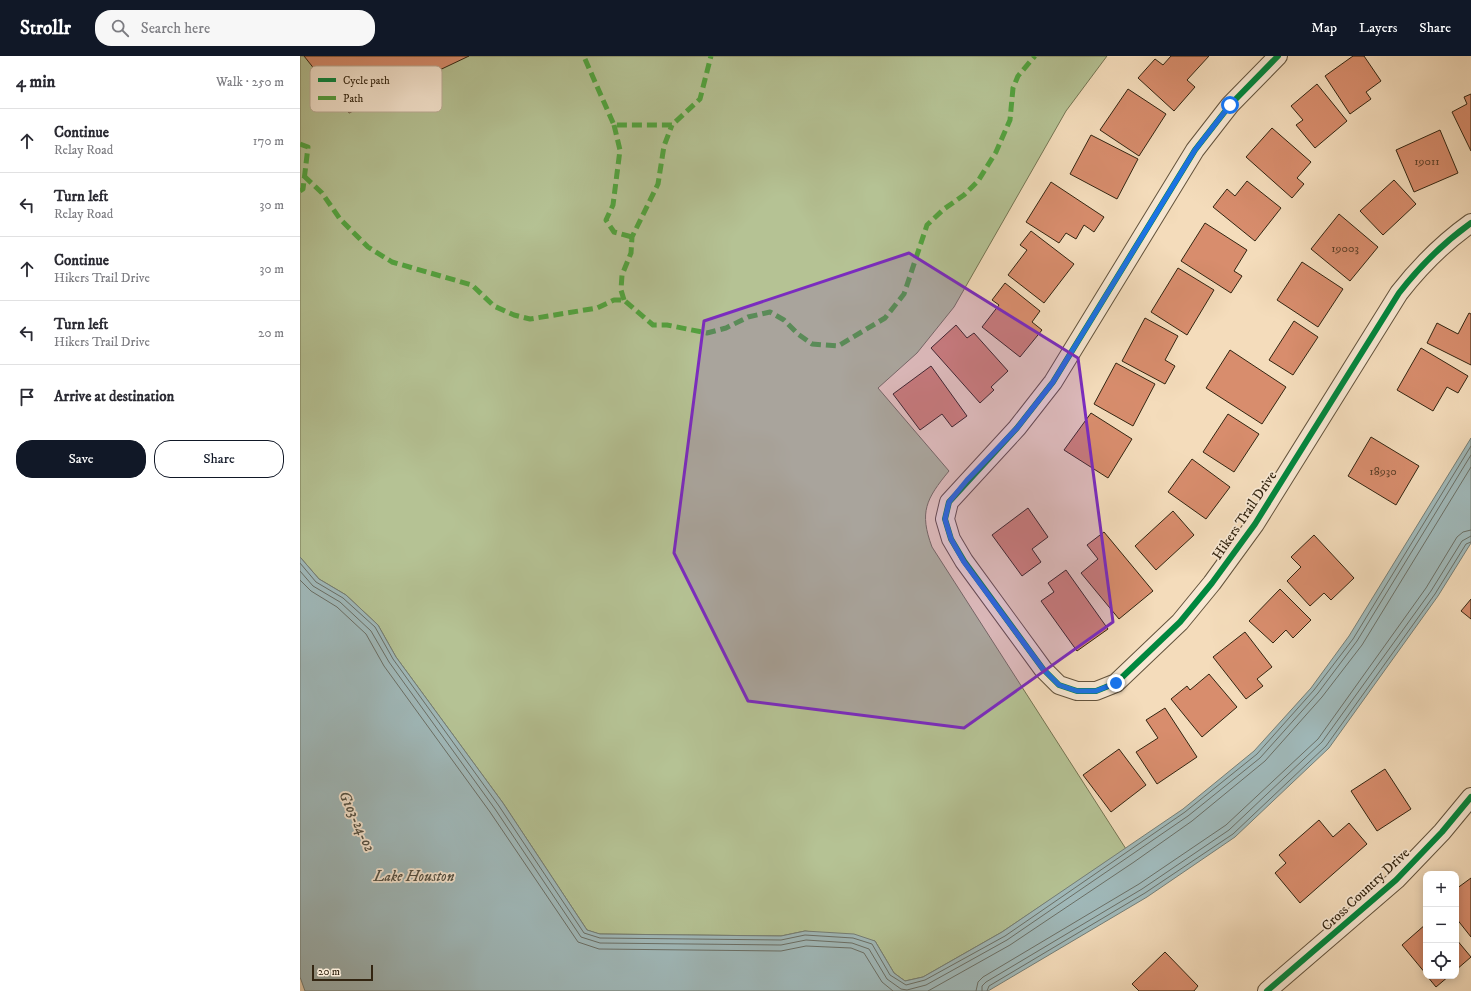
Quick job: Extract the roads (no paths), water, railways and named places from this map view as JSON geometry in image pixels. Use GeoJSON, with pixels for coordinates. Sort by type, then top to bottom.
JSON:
{"type":"FeatureCollection","features":[{"type":"Feature","properties":{"kind":"street","name":"Hikers Trail Drive"},"geometry":{"type":"LineString","coordinates":[[1278,56],[1230,105],[1195,150],[1053,382],[1017,428],[967,480],[949,502],[945,519],[951,539],[964,562],[996,608],[1043,669],[1059,685],[1077,691],[1096,691],[1116,683],[1180,622],[1212,583],[1255,524],[1399,293],[1421,265],[1450,238],[1471,223]]}},
{"type":"Feature","properties":{"kind":"street","name":"Cross Country Drive"},"geometry":{"type":"LineString","coordinates":[[1267,991],[1396,880],[1442,832],[1471,797]]}},
{"type":"Feature","properties":{"kind":"water","name":"Lake Houston"},"geometry":{"type":"Polygon","coordinates":[[[1471,438],[1471,543],[1438,596],[1329,748],[1235,837],[1147,897],[988,991],[305,991],[300,977],[300,557],[319,579],[346,595],[378,625],[396,657],[503,803],[587,930],[600,934],[781,936],[805,931],[854,934],[875,941],[894,973],[905,981],[923,977],[1002,932],[1183,809],[1254,751],[1311,688],[1349,636],[1471,438]]]}},
{"type":"Feature","properties":{"kind":"water label","name":"G103-24-02"},"geometry":{"type":"Point","coordinates":[357,821]}}]}
